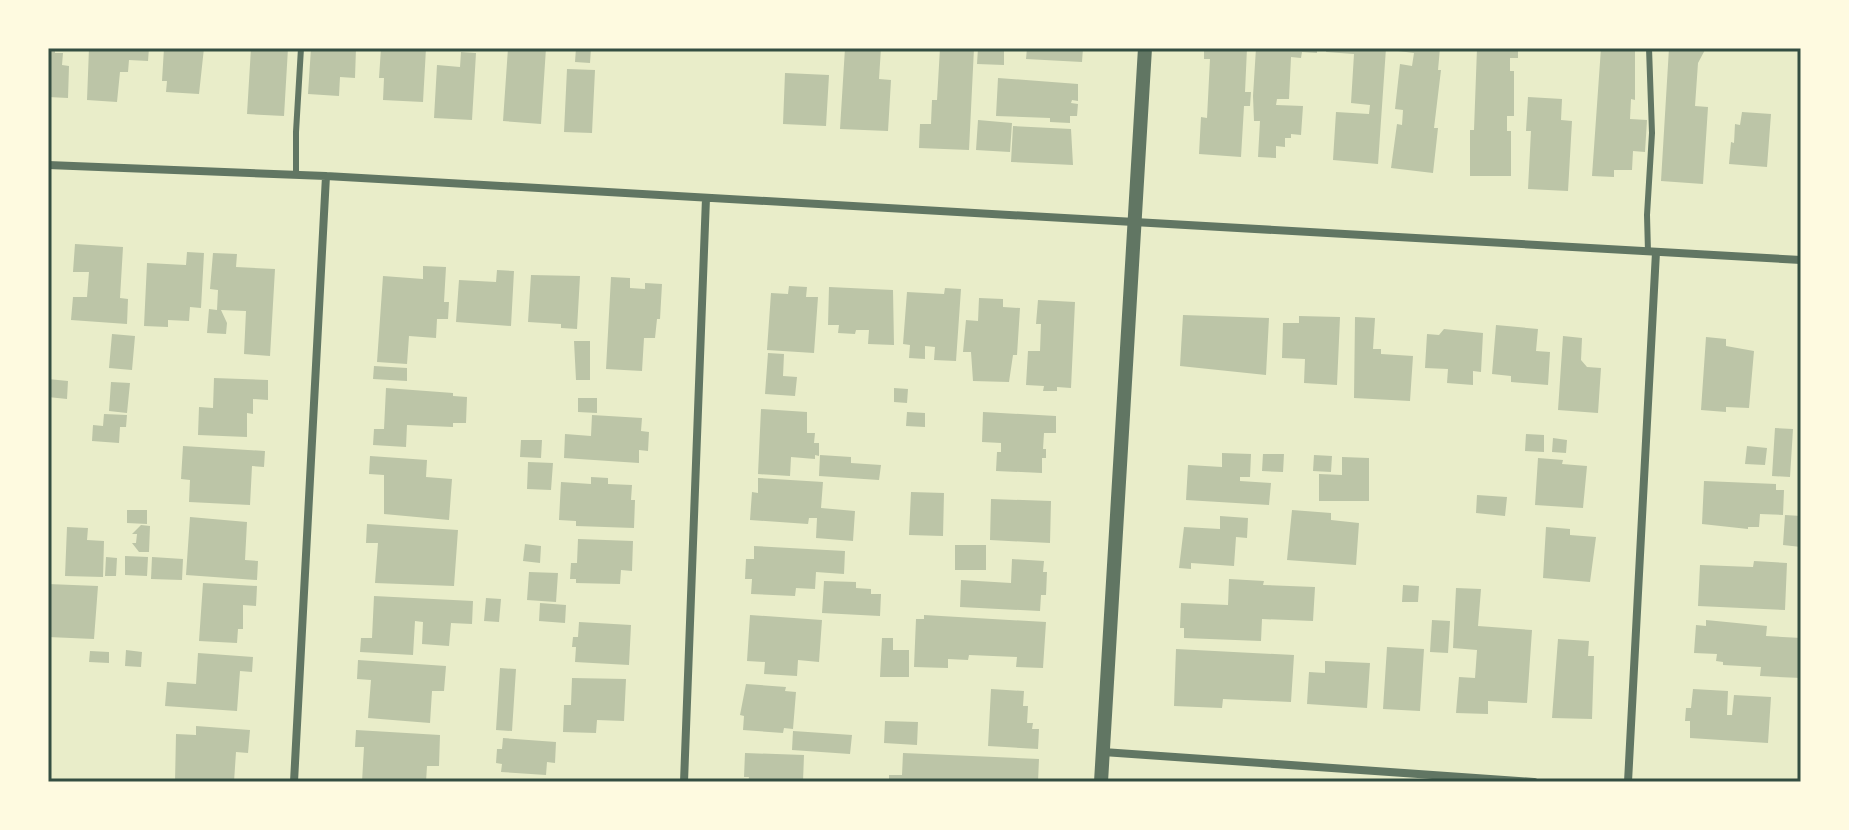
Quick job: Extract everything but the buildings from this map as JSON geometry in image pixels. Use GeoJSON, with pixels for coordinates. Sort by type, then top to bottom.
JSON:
{"type":"FeatureCollection","features":[{"type":"Feature","properties":{"kind":"street"},"geometry":{"type":"LineString","coordinates":[[1101,782],[1145,48]]}},
{"type":"Feature","properties":{"kind":"street"},"geometry":{"type":"LineString","coordinates":[[48,165],[326,176],[1801,260]]}},
{"type":"Feature","properties":{"kind":"street"},"geometry":{"type":"LineString","coordinates":[[294,782],[326,176]]}},
{"type":"Feature","properties":{"kind":"street"},"geometry":{"type":"LineString","coordinates":[[684,782],[706,198]]}},
{"type":"Feature","properties":{"kind":"street"},"geometry":{"type":"LineString","coordinates":[[1628,782],[1652,252]]}},
{"type":"Feature","properties":{"kind":"street"},"geometry":{"type":"LineString","coordinates":[[1103,752],[1534,782]]}},
{"type":"Feature","properties":{"kind":"lane"},"geometry":{"type":"LineString","coordinates":[[296,175],[301,48]]}},
{"type":"Feature","properties":{"kind":"lane"},"geometry":{"type":"LineString","coordinates":[[1649,48],[1652,133],[1647,215],[1652,252]]}}]}
